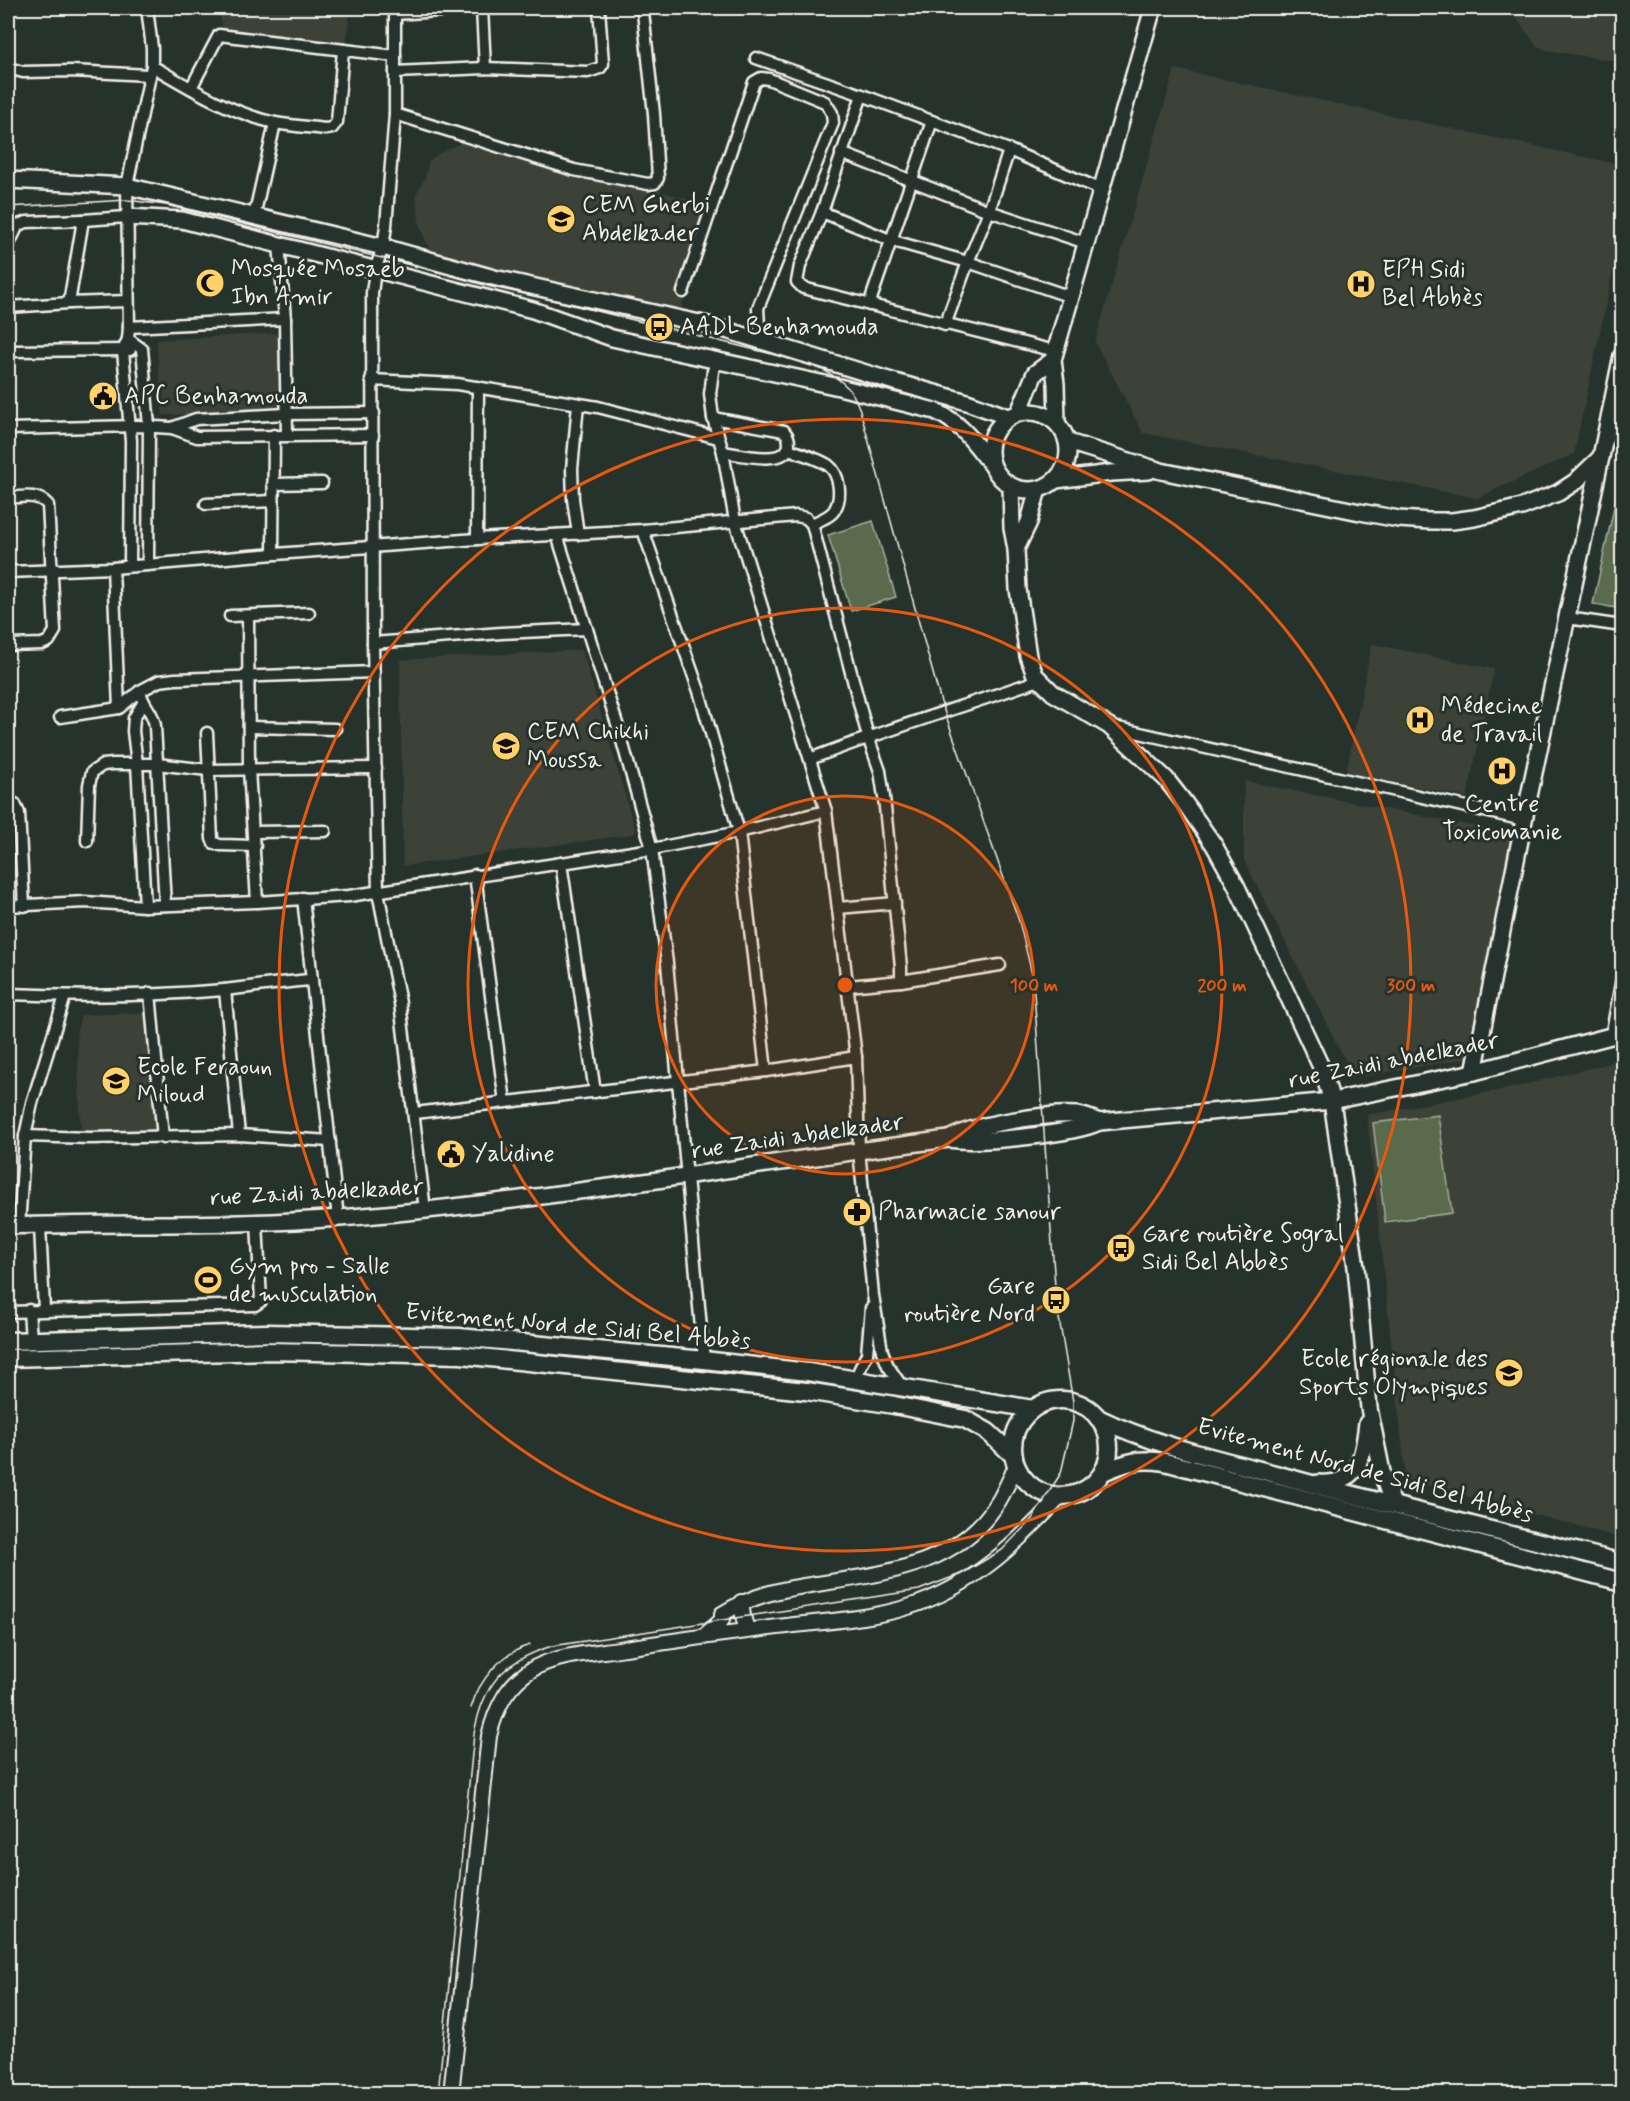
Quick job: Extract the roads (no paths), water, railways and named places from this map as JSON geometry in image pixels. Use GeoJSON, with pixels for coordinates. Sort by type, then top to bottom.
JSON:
{"type":"FeatureCollection","features":[{"type":"Feature","properties":{"kind":"highway","name":"Evitement Nord de Sidi Bel Abbès"},"geometry":{"type":"LineString","coordinates":[[8,1341],[267,1333],[459,1337],[808,1372],[1033,1409]]}},
{"type":"Feature","properties":{"kind":"highway","name":"Evitement Nord de Sidi Bel Abbès"},"geometry":{"type":"LineString","coordinates":[[8,1358],[268,1351],[461,1355],[806,1391],[894,1405],[965,1419],[988,1432],[1015,1461]]}},
{"type":"Feature","properties":{"kind":"highway"},"geometry":{"type":"LineString","coordinates":[[1056,1401],[1068,1401],[1083,1405],[1098,1418],[1104,1427],[1109,1450],[1103,1472],[1092,1485],[1077,1493],[1061,1496],[1048,1494],[1032,1486],[1023,1477],[1015,1461],[1013,1443],[1016,1430],[1033,1409],[1056,1401]]}},
{"type":"Feature","properties":{"kind":"highway","name":"Evitement Nord de Sidi Bel Abbès"},"geometry":{"type":"LineString","coordinates":[[1098,1418],[1138,1436],[1305,1482],[1623,1563]]}},
{"type":"Feature","properties":{"kind":"highway","name":"Evitement Nord de Sidi Bel Abbès"},"geometry":{"type":"LineString","coordinates":[[1103,1472],[1128,1461],[1165,1462],[1623,1582]]}},
{"type":"Feature","properties":{"kind":"main road"},"geometry":{"type":"LineString","coordinates":[[1057,422],[1054,356],[1153,8]]}},
{"type":"Feature","properties":{"kind":"main road"},"geometry":{"type":"LineString","coordinates":[[8,180],[127,186],[383,247],[494,278],[676,317],[763,340],[895,382],[1013,415],[1040,412],[1057,422],[1068,442],[1067,463],[1056,480]]}},
{"type":"Feature","properties":{"kind":"main road"},"geometry":{"type":"LineString","coordinates":[[128,218],[182,220],[533,310],[612,338],[717,359],[934,411],[950,418],[960,426],[997,474],[1011,486],[1020,489],[1038,489],[1056,480],[1119,472],[1161,471]]}},
{"type":"Feature","properties":{"kind":"main road"},"geometry":{"type":"LineString","coordinates":[[1474,1072],[1524,820],[1623,355]]}},
{"type":"Feature","properties":{"kind":"main road"},"geometry":{"type":"LineString","coordinates":[[992,465],[991,439],[998,427],[1013,415],[1035,373],[1054,356]]}},
{"type":"Feature","properties":{"kind":"main road"},"geometry":{"type":"LineString","coordinates":[[1068,442],[1161,471],[1370,514],[1399,519],[1452,521],[1496,514],[1538,502],[1575,482],[1601,457]]}},
{"type":"Feature","properties":{"kind":"main road"},"geometry":{"type":"LineString","coordinates":[[1011,486],[1012,528],[1016,549],[1018,590],[1028,656],[1039,680],[1053,693],[1109,726],[1166,779],[1200,825],[1226,866],[1318,1059],[1332,1101],[1356,1267],[1369,1408],[1383,1477],[1393,1504]]}},
{"type":"Feature","properties":{"kind":"main road"},"geometry":{"type":"LineString","coordinates":[[1016,549],[1029,522],[1038,489]]}},
{"type":"Feature","properties":{"kind":"main road","name":"rue Zaidi abdelkader"},"geometry":{"type":"LineString","coordinates":[[13,1226],[257,1222],[338,1218],[546,1196],[949,1139],[959,1133],[978,1128],[1038,1118],[1076,1115],[1099,1122],[1332,1101],[1474,1072],[1617,1035]]}},
{"type":"Feature","properties":{"kind":"main road"},"geometry":{"type":"LineString","coordinates":[[1305,1482],[1336,1483],[1343,1480],[1356,1467],[1364,1448],[1369,1408]]}},
{"type":"Feature","properties":{"kind":"street"},"geometry":{"type":"LineString","coordinates":[[130,566],[132,460],[123,351],[128,339],[129,327],[127,186],[150,70],[152,48],[147,8]]}},
{"type":"Feature","properties":{"kind":"street"},"geometry":{"type":"LineString","coordinates":[[482,8],[485,68]]}},
{"type":"Feature","properties":{"kind":"street"},"geometry":{"type":"LineString","coordinates":[[426,1210],[400,1003],[378,892],[374,672],[374,412],[371,380],[372,293],[375,270],[383,247],[395,114],[395,11],[524,8]]}},
{"type":"Feature","properties":{"kind":"street"},"geometry":{"type":"LineString","coordinates":[[395,72],[485,68],[588,72],[600,68],[603,64],[599,8]]}},
{"type":"Feature","properties":{"kind":"street"},"geometry":{"type":"LineString","coordinates":[[395,114],[574,170],[648,184],[655,183],[658,178],[654,114],[643,12],[638,8]]}},
{"type":"Feature","properties":{"kind":"street"},"geometry":{"type":"LineString","coordinates":[[191,88],[219,35],[395,56]]}},
{"type":"Feature","properties":{"kind":"street"},"geometry":{"type":"LineString","coordinates":[[8,68],[23,72],[150,70],[224,105],[274,123],[326,129],[332,128],[337,122],[343,50]]}},
{"type":"Feature","properties":{"kind":"street"},"geometry":{"type":"LineString","coordinates":[[756,58],[1009,150],[1102,190]]}},
{"type":"Feature","properties":{"kind":"street"},"geometry":{"type":"LineString","coordinates":[[683,292],[754,82],[761,78],[770,79],[825,102],[832,113],[833,123],[758,308],[763,340]]}},
{"type":"Feature","properties":{"kind":"street"},"geometry":{"type":"LineString","coordinates":[[862,95],[822,212],[800,266],[797,282],[803,288],[1054,356]]}},
{"type":"Feature","properties":{"kind":"street"},"geometry":{"type":"LineString","coordinates":[[869,305],[932,121]]}},
{"type":"Feature","properties":{"kind":"street"},"geometry":{"type":"LineString","coordinates":[[254,217],[274,123]]}},
{"type":"Feature","properties":{"kind":"street"},"geometry":{"type":"LineString","coordinates":[[945,325],[989,211],[1009,150]]}},
{"type":"Feature","properties":{"kind":"street"},"geometry":{"type":"LineString","coordinates":[[841,153],[989,211],[1086,243]]}},
{"type":"Feature","properties":{"kind":"street"},"geometry":{"type":"LineString","coordinates":[[822,212],[890,240],[968,262],[1071,297]]}},
{"type":"Feature","properties":{"kind":"street"},"geometry":{"type":"LineString","coordinates":[[8,246],[18,225],[27,222],[128,218]]}},
{"type":"Feature","properties":{"kind":"street"},"geometry":{"type":"LineString","coordinates":[[69,303],[83,220]]}},
{"type":"Feature","properties":{"kind":"street"},"geometry":{"type":"LineString","coordinates":[[279,244],[285,319],[287,435]]}},
{"type":"Feature","properties":{"kind":"street"},"geometry":{"type":"LineString","coordinates":[[8,307],[128,301]]}},
{"type":"Feature","properties":{"kind":"street"},"geometry":{"type":"LineString","coordinates":[[129,327],[285,319]]}},
{"type":"Feature","properties":{"kind":"street"},"geometry":{"type":"LineString","coordinates":[[128,339],[142,350],[149,426],[148,565]]}},
{"type":"Feature","properties":{"kind":"street"},"geometry":{"type":"LineString","coordinates":[[8,351],[142,350]]}},
{"type":"Feature","properties":{"kind":"street"},"geometry":{"type":"LineString","coordinates":[[717,359],[710,385],[713,418],[723,452],[735,521],[826,812],[856,1057],[859,1150],[873,1295],[882,1351],[888,1366],[903,1388]]}},
{"type":"Feature","properties":{"kind":"street"},"geometry":{"type":"LineString","coordinates":[[371,380],[478,387],[598,407],[718,438]]}},
{"type":"Feature","properties":{"kind":"street"},"geometry":{"type":"LineString","coordinates":[[477,539],[478,387]]}},
{"type":"Feature","properties":{"kind":"street"},"geometry":{"type":"LineString","coordinates":[[578,404],[572,469],[578,534]]}},
{"type":"Feature","properties":{"kind":"street"},"geometry":{"type":"LineString","coordinates":[[172,428],[196,419],[374,412]]}},
{"type":"Feature","properties":{"kind":"street"},"geometry":{"type":"LineString","coordinates":[[713,418],[784,431],[789,438],[789,449],[784,455],[775,459],[723,452]]}},
{"type":"Feature","properties":{"kind":"street"},"geometry":{"type":"LineString","coordinates":[[8,429],[149,426],[172,428],[197,437],[373,435]]}},
{"type":"Feature","properties":{"kind":"street"},"geometry":{"type":"LineString","coordinates":[[273,554],[274,435]]}},
{"type":"Feature","properties":{"kind":"street"},"geometry":{"type":"LineString","coordinates":[[789,449],[828,465],[837,475],[836,508],[831,514],[812,524]]}},
{"type":"Feature","properties":{"kind":"street"},"geometry":{"type":"LineString","coordinates":[[273,484],[322,483]]}},
{"type":"Feature","properties":{"kind":"street"},"geometry":{"type":"LineString","coordinates":[[8,498],[37,497],[43,499],[48,505],[55,631],[53,638],[42,644],[8,645]]}},
{"type":"Feature","properties":{"kind":"street"},"geometry":{"type":"LineString","coordinates":[[206,504],[273,501]]}},
{"type":"Feature","properties":{"kind":"street"},"geometry":{"type":"LineString","coordinates":[[8,572],[112,568],[477,539],[643,530],[796,516],[806,518],[812,524],[868,737],[880,771],[901,981]]}},
{"type":"Feature","properties":{"kind":"street"},"geometry":{"type":"LineString","coordinates":[[643,530],[699,691],[739,832],[766,1071]]}},
{"type":"Feature","properties":{"kind":"street"},"geometry":{"type":"LineString","coordinates":[[557,535],[618,730],[652,849],[667,963],[704,1360]]}},
{"type":"Feature","properties":{"kind":"street"},"geometry":{"type":"LineString","coordinates":[[112,568],[118,708]]}},
{"type":"Feature","properties":{"kind":"street"},"geometry":{"type":"LineString","coordinates":[[230,616],[309,613]]}},
{"type":"Feature","properties":{"kind":"street"},"geometry":{"type":"LineString","coordinates":[[248,616],[249,769],[257,902]]}},
{"type":"Feature","properties":{"kind":"street"},"geometry":{"type":"LineString","coordinates":[[1567,618],[1623,626]]}},
{"type":"Feature","properties":{"kind":"street"},"geometry":{"type":"LineString","coordinates":[[374,643],[587,629]]}},
{"type":"Feature","properties":{"kind":"street"},"geometry":{"type":"LineString","coordinates":[[60,717],[118,708],[140,691],[159,681],[374,672]]}},
{"type":"Feature","properties":{"kind":"street"},"geometry":{"type":"LineString","coordinates":[[810,759],[868,737],[1039,680]]}},
{"type":"Feature","properties":{"kind":"street"},"geometry":{"type":"LineString","coordinates":[[140,691],[143,703],[154,716],[165,905]]}},
{"type":"Feature","properties":{"kind":"street"},"geometry":{"type":"LineString","coordinates":[[143,703],[134,718],[133,731],[145,906]]}},
{"type":"Feature","properties":{"kind":"street"},"geometry":{"type":"LineString","coordinates":[[1109,726],[1524,820]]}},
{"type":"Feature","properties":{"kind":"street"},"geometry":{"type":"LineString","coordinates":[[249,727],[335,729]]}},
{"type":"Feature","properties":{"kind":"street"},"geometry":{"type":"LineString","coordinates":[[207,733],[214,843],[255,846]]}},
{"type":"Feature","properties":{"kind":"street"},"geometry":{"type":"LineString","coordinates":[[87,841],[88,784],[92,772],[103,765],[157,764],[208,770],[376,768]]}},
{"type":"Feature","properties":{"kind":"street"},"geometry":{"type":"LineString","coordinates":[[8,802],[15,804],[19,813],[24,906]]}},
{"type":"Feature","properties":{"kind":"street"},"geometry":{"type":"LineString","coordinates":[[8,906],[85,903],[145,906],[257,902],[378,892],[652,849],[826,812]]}},
{"type":"Feature","properties":{"kind":"street"},"geometry":{"type":"LineString","coordinates":[[254,832],[325,831]]}},
{"type":"Feature","properties":{"kind":"street"},"geometry":{"type":"LineString","coordinates":[[561,863],[595,1092]]}},
{"type":"Feature","properties":{"kind":"street"},"geometry":{"type":"LineString","coordinates":[[475,875],[505,1102]]}},
{"type":"Feature","properties":{"kind":"street"},"geometry":{"type":"LineString","coordinates":[[303,898],[338,1218]]}},
{"type":"Feature","properties":{"kind":"street"},"geometry":{"type":"LineString","coordinates":[[838,908],[895,903]]}},
{"type":"Feature","properties":{"kind":"street"},"geometry":{"type":"LineString","coordinates":[[848,986],[901,981],[1000,965]]}},
{"type":"Feature","properties":{"kind":"street"},"geometry":{"type":"LineString","coordinates":[[1617,1035],[1623,978]]}},
{"type":"Feature","properties":{"kind":"street"},"geometry":{"type":"LineString","coordinates":[[8,994],[65,996],[225,990],[311,980]]}},
{"type":"Feature","properties":{"kind":"street"},"geometry":{"type":"LineString","coordinates":[[225,990],[240,1135]]}},
{"type":"Feature","properties":{"kind":"street"},"geometry":{"type":"LineString","coordinates":[[150,993],[163,1138]]}},
{"type":"Feature","properties":{"kind":"street"},"geometry":{"type":"LineString","coordinates":[[13,1226],[32,1103],[65,996]]}},
{"type":"Feature","properties":{"kind":"street"},"geometry":{"type":"LineString","coordinates":[[415,1113],[766,1071],[856,1057]]}},
{"type":"Feature","properties":{"kind":"street"},"geometry":{"type":"LineString","coordinates":[[26,1136],[163,1138],[240,1135],[330,1141]]}},
{"type":"Feature","properties":{"kind":"street"},"geometry":{"type":"LineString","coordinates":[[8,1312],[45,1309],[255,1305],[261,1301],[257,1222]]}},
{"type":"Feature","properties":{"kind":"street"},"geometry":{"type":"LineString","coordinates":[[40,1226],[45,1309]]}},
{"type":"Feature","properties":{"kind":"street"},"geometry":{"type":"LineString","coordinates":[[855,1379],[867,1354],[873,1295]]}},
{"type":"Feature","properties":{"kind":"street"},"geometry":{"type":"LineString","coordinates":[[29,1310],[31,1340]]}},
{"type":"Feature","properties":{"kind":"street"},"geometry":{"type":"LineString","coordinates":[[704,1636],[722,1620],[722,1614],[741,1602],[785,1589],[886,1573],[935,1557],[957,1545],[975,1530],[999,1500],[1015,1461]]}},
{"type":"Feature","properties":{"kind":"street"},"geometry":{"type":"LineString","coordinates":[[451,2094],[483,1771],[495,1711],[502,1698],[522,1677],[536,1667],[552,1661],[704,1636],[891,1611],[930,1599],[980,1572],[1001,1556],[1032,1528],[1061,1496]]}},
{"type":"Feature","properties":{"kind":"street"},"geometry":{"type":"LineString","coordinates":[[741,1602],[747,1630]]}},
{"type":"Feature","properties":{"kind":"tram line"},"geometry":{"type":"LineString","coordinates":[[8,207],[127,200],[166,205],[768,353],[812,365],[841,381],[852,393],[860,410],[941,702],[1019,921],[1033,978],[1056,1300],[1073,1402],[1073,1421],[1061,1473],[1032,1519],[1002,1550],[963,1573],[919,1590],[552,1646],[521,1659],[498,1676],[483,1701],[474,1734],[438,2094]]}},
{"type":"Feature","properties":{"kind":"tram line"},"geometry":{"type":"LineString","coordinates":[[471,1708],[480,1687],[493,1669],[510,1654],[530,1645]]}},
{"type":"Feature","properties":{"kind":"place","name":"CEM Gherbi Abdelkader"},"geometry":{"type":"Point","coordinates":[561,219]}},
{"type":"Feature","properties":{"kind":"place","name":"Mosquée Mosaeb Ibn Amir"},"geometry":{"type":"Point","coordinates":[210,283]}},
{"type":"Feature","properties":{"kind":"place","name":"EPH Sidi Bel Abbès"},"geometry":{"type":"Point","coordinates":[1361,284]}},
{"type":"Feature","properties":{"kind":"place","name":"AADL Benhamouda"},"geometry":{"type":"Point","coordinates":[659,327]}},
{"type":"Feature","properties":{"kind":"place","name":"APC Benhamouda"},"geometry":{"type":"Point","coordinates":[103,396]}},
{"type":"Feature","properties":{"kind":"place","name":"Médecine de Travail"},"geometry":{"type":"Point","coordinates":[1420,720]}},
{"type":"Feature","properties":{"kind":"place","name":"CEM Chikhi Moussa"},"geometry":{"type":"Point","coordinates":[506,746]}},
{"type":"Feature","properties":{"kind":"place","name":"Centre Toxicomanie"},"geometry":{"type":"Point","coordinates":[1502,771]}},
{"type":"Feature","properties":{"kind":"place","name":"Ecole Feraoun Miloud"},"geometry":{"type":"Point","coordinates":[116,1081]}},
{"type":"Feature","properties":{"kind":"place","name":"Yalidine"},"geometry":{"type":"Point","coordinates":[451,1154]}},
{"type":"Feature","properties":{"kind":"place","name":"Pharmacie sanour"},"geometry":{"type":"Point","coordinates":[857,1212]}},
{"type":"Feature","properties":{"kind":"place","name":"Gare routière Sogral Sidi Bel Abbès"},"geometry":{"type":"Point","coordinates":[1121,1248]}},
{"type":"Feature","properties":{"kind":"place","name":"Gym pro - Salle de musculation"},"geometry":{"type":"Point","coordinates":[208,1280]}},
{"type":"Feature","properties":{"kind":"place","name":"Gare routière Nord"},"geometry":{"type":"Point","coordinates":[1056,1300]}},
{"type":"Feature","properties":{"kind":"place","name":"Ecole régionale des Sports Olympiques"},"geometry":{"type":"Point","coordinates":[1509,1373]}}]}
